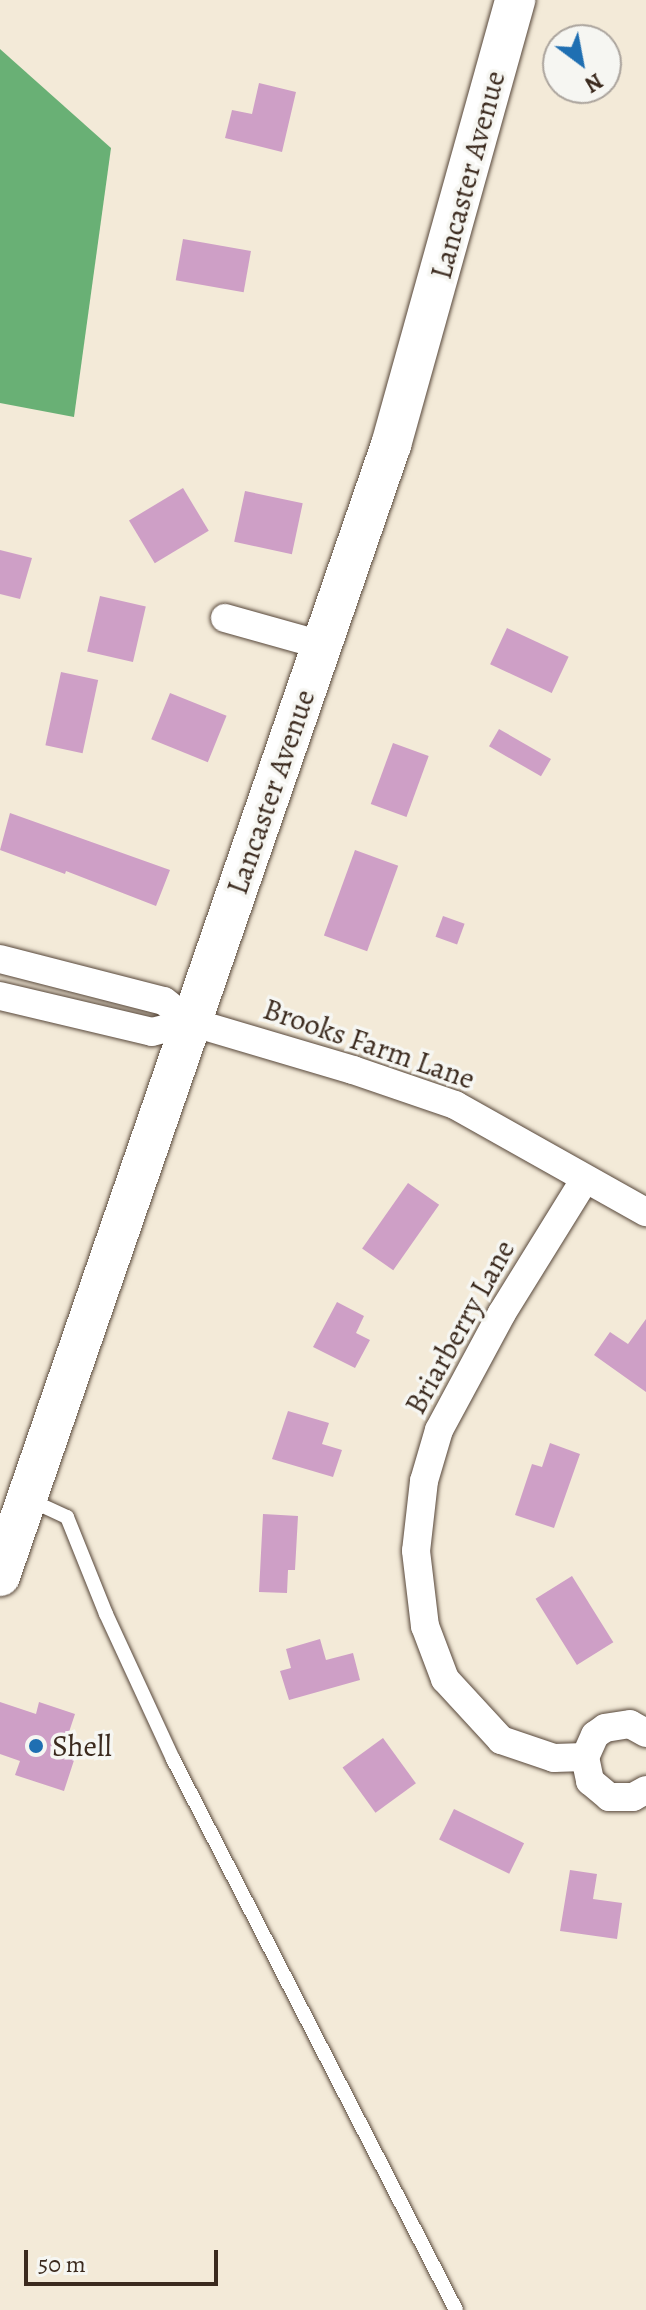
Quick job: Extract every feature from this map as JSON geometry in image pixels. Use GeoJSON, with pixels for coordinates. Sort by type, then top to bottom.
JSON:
{"type":"FeatureCollection","features":[{"type":"Feature","properties":{"kind":"main road","name":"Lancaster Avenue"},"geometry":{"type":"LineString","coordinates":[[0,1576],[391,445],[515,0]]}},
{"type":"Feature","properties":{"kind":"street"},"geometry":{"type":"LineString","coordinates":[[225,618],[321,645]]}},
{"type":"Feature","properties":{"kind":"street"},"geometry":{"type":"LineString","coordinates":[[0,959],[164,1001],[191,1022]]}},
{"type":"Feature","properties":{"kind":"street"},"geometry":{"type":"LineString","coordinates":[[0,996],[152,1032],[191,1022]]}},
{"type":"Feature","properties":{"kind":"street","name":"Brooks Farm Lane"},"geometry":{"type":"LineString","coordinates":[[191,1022],[353,1070],[455,1105],[646,1212]]}},
{"type":"Feature","properties":{"kind":"street","name":"Briarberry Lane"},"geometry":{"type":"LineString","coordinates":[[585,1179],[502,1313],[439,1430],[424,1481],[416,1551],[425,1626],[445,1679],[501,1740],[554,1758],[585,1757]]}},
{"type":"Feature","properties":{"kind":"street"},"geometry":{"type":"LineString","coordinates":[[646,1733],[630,1724],[605,1728],[595,1735],[585,1757],[590,1781],[609,1797],[633,1797],[646,1790]]}},
{"type":"Feature","properties":{"kind":"lane"},"geometry":{"type":"LineString","coordinates":[[28,1499],[67,1517],[106,1614],[173,1759],[456,2310]]}},
{"type":"Feature","properties":{"kind":"green space"},"geometry":{"type":"Polygon","coordinates":[[[0,49],[111,148],[74,417],[0,403],[0,49]]]}},
{"type":"Feature","properties":{"kind":"building"},"geometry":{"type":"Polygon","coordinates":[[[259,83],[296,92],[282,152],[225,138],[232,110],[252,114],[259,83]]]}},
{"type":"Feature","properties":{"kind":"building"},"geometry":{"type":"Polygon","coordinates":[[[183,239],[251,251],[244,292],[176,280],[183,239]]]}},
{"type":"Feature","properties":{"kind":"building"},"geometry":{"type":"Polygon","coordinates":[[[183,488],[209,531],[155,563],[129,520],[183,488]]]}},
{"type":"Feature","properties":{"kind":"building"},"geometry":{"type":"Polygon","coordinates":[[[245,491],[303,503],[292,554],[234,542],[245,491]]]}},
{"type":"Feature","properties":{"kind":"building"},"geometry":{"type":"Polygon","coordinates":[[[0,550],[32,558],[20,599],[0,594],[0,550]]]}},
{"type":"Feature","properties":{"kind":"building"},"geometry":{"type":"Polygon","coordinates":[[[100,596],[146,607],[133,662],[87,652],[100,596]]]}},
{"type":"Feature","properties":{"kind":"building"},"geometry":{"type":"Polygon","coordinates":[[[507,628],[569,657],[552,693],[490,664],[507,628]]]}},
{"type":"Feature","properties":{"kind":"building"},"geometry":{"type":"Polygon","coordinates":[[[61,672],[98,680],[83,753],[45,745],[61,672]]]}},
{"type":"Feature","properties":{"kind":"building"},"geometry":{"type":"Polygon","coordinates":[[[170,693],[227,716],[208,762],[151,739],[170,693]]]}},
{"type":"Feature","properties":{"kind":"building"},"geometry":{"type":"Polygon","coordinates":[[[499,729],[551,759],[541,776],[489,746],[499,729]]]}},
{"type":"Feature","properties":{"kind":"building"},"geometry":{"type":"Polygon","coordinates":[[[393,743],[429,756],[406,817],[371,804],[393,743]]]}},
{"type":"Feature","properties":{"kind":"building"},"geometry":{"type":"Polygon","coordinates":[[[10,813],[170,870],[156,906],[66,871],[65,874],[0,850],[10,813]]]}},
{"type":"Feature","properties":{"kind":"building"},"geometry":{"type":"Polygon","coordinates":[[[355,850],[398,866],[367,951],[324,936],[355,850]]]}},
{"type":"Feature","properties":{"kind":"building"},"geometry":{"type":"Polygon","coordinates":[[[443,916],[465,924],[457,945],[435,937],[443,916]]]}},
{"type":"Feature","properties":{"kind":"building"},"geometry":{"type":"Polygon","coordinates":[[[408,1183],[439,1205],[393,1270],[362,1249],[408,1183]]]}},
{"type":"Feature","properties":{"kind":"building"},"geometry":{"type":"Polygon","coordinates":[[[337,1302],[364,1316],[356,1333],[370,1340],[355,1368],[313,1347],[337,1302]]]}},
{"type":"Feature","properties":{"kind":"building"},"geometry":{"type":"Polygon","coordinates":[[[646,1319],[646,1392],[594,1355],[610,1332],[628,1344],[646,1319]]]}},
{"type":"Feature","properties":{"kind":"building"},"geometry":{"type":"Polygon","coordinates":[[[288,1411],[329,1423],[322,1444],[342,1450],[333,1477],[272,1459],[288,1411]]]}},
{"type":"Feature","properties":{"kind":"building"},"geometry":{"type":"Polygon","coordinates":[[[550,1443],[580,1454],[554,1528],[515,1515],[532,1464],[542,1467],[550,1443]]]}},
{"type":"Feature","properties":{"kind":"building"},"geometry":{"type":"Polygon","coordinates":[[[263,1514],[298,1516],[295,1570],[288,1570],[287,1593],[259,1592],[263,1514]]]}},
{"type":"Feature","properties":{"kind":"building"},"geometry":{"type":"Polygon","coordinates":[[[572,1576],[613,1642],[577,1665],[536,1599],[572,1576]]]}},
{"type":"Feature","properties":{"kind":"building"},"geometry":{"type":"Polygon","coordinates":[[[320,1639],[326,1660],[353,1653],[360,1680],[289,1700],[280,1671],[291,1668],[286,1649],[320,1639]]]}},
{"type":"Feature","properties":{"kind":"building","name":"Shell"},"geometry":{"type":"Polygon","coordinates":[[[0,1702],[36,1714],[39,1702],[75,1714],[65,1744],[78,1748],[64,1791],[15,1775],[20,1761],[0,1754],[0,1702]]]}},
{"type":"Feature","properties":{"kind":"building"},"geometry":{"type":"Polygon","coordinates":[[[383,1738],[416,1783],[375,1813],[343,1767],[383,1738]]]}},
{"type":"Feature","properties":{"kind":"building"},"geometry":{"type":"Polygon","coordinates":[[[454,1809],[524,1843],[509,1874],[439,1840],[454,1809]]]}},
{"type":"Feature","properties":{"kind":"building"},"geometry":{"type":"Polygon","coordinates":[[[570,1870],[597,1874],[593,1899],[622,1903],[617,1939],[560,1931],[570,1870]]]}},
{"type":"Feature","properties":{"kind":"place","name":"Shell"},"geometry":{"type":"Point","coordinates":[36,1746]}}]}
